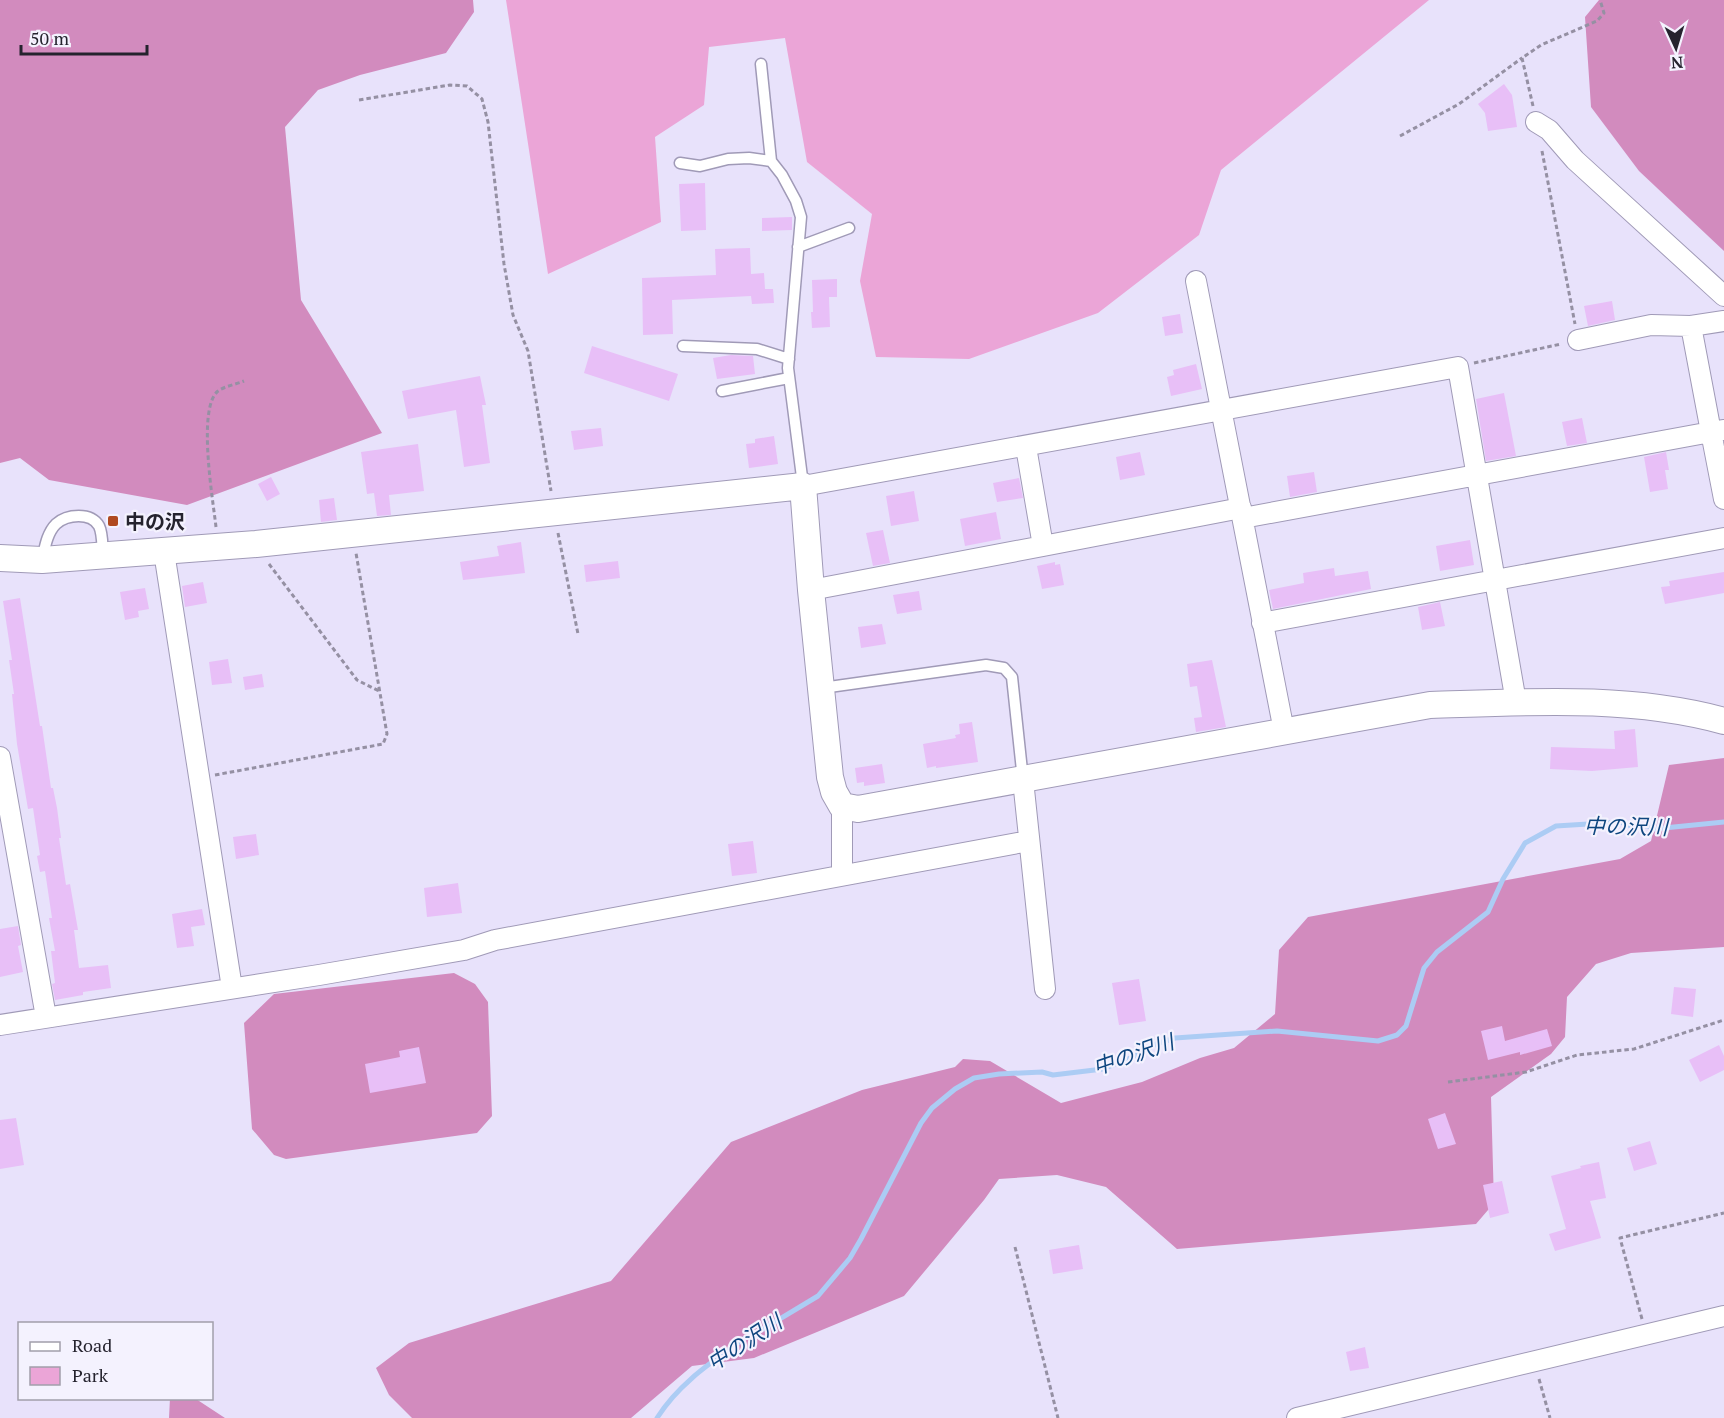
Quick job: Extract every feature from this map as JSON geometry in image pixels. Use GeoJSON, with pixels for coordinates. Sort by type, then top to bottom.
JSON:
{"type":"FeatureCollection","features":[{"type":"Feature","properties":{"kind":"street"},"geometry":{"type":"LineString","coordinates":[[1536,122],[1549,130],[1575,160],[1724,296]]}},
{"type":"Feature","properties":{"kind":"street"},"geometry":{"type":"LineString","coordinates":[[1196,281],[1284,731]]}},
{"type":"Feature","properties":{"kind":"street"},"geometry":{"type":"LineString","coordinates":[[1578,340],[1651,325],[1691,326],[1724,321]]}},
{"type":"Feature","properties":{"kind":"street"},"geometry":{"type":"LineString","coordinates":[[1691,326],[1717,431],[1724,499]]}},
{"type":"Feature","properties":{"kind":"street"},"geometry":{"type":"LineString","coordinates":[[0,558],[42,560],[256,544],[803,486],[1458,367],[1516,702]]}},
{"type":"Feature","properties":{"kind":"street"},"geometry":{"type":"LineString","coordinates":[[811,590],[1043,546],[1478,475],[1717,431]]}},
{"type":"Feature","properties":{"kind":"street"},"geometry":{"type":"LineString","coordinates":[[1026,447],[1043,546]]}},
{"type":"Feature","properties":{"kind":"street"},"geometry":{"type":"LineString","coordinates":[[803,486],[830,777],[834,792],[842,806],[840,838],[842,874]]}},
{"type":"Feature","properties":{"kind":"street"},"geometry":{"type":"LineString","coordinates":[[1262,623],[1724,538]]}},
{"type":"Feature","properties":{"kind":"street"},"geometry":{"type":"LineString","coordinates":[[164,552],[232,988]]}},
{"type":"Feature","properties":{"kind":"street"},"geometry":{"type":"LineString","coordinates":[[842,806],[858,809],[1430,705],[1516,702],[1638,705],[1724,721]]}},
{"type":"Feature","properties":{"kind":"street"},"geometry":{"type":"LineString","coordinates":[[0,757],[2,779],[46,1017]]}},
{"type":"Feature","properties":{"kind":"street"},"geometry":{"type":"LineString","coordinates":[[1023,780],[1045,989]]}},
{"type":"Feature","properties":{"kind":"street"},"geometry":{"type":"LineString","coordinates":[[0,1025],[464,950],[495,940],[1029,841]]}},
{"type":"Feature","properties":{"kind":"street"},"geometry":{"type":"LineString","coordinates":[[1297,1418],[1724,1316]]}},
{"type":"Feature","properties":{"kind":"lane"},"geometry":{"type":"LineString","coordinates":[[761,64],[771,161],[782,175],[796,201],[801,217],[789,378],[803,486]]}},
{"type":"Feature","properties":{"kind":"lane"},"geometry":{"type":"LineString","coordinates":[[680,163],[700,166],[728,159],[749,158],[771,161]]}},
{"type":"Feature","properties":{"kind":"lane"},"geometry":{"type":"LineString","coordinates":[[798,248],[849,228]]}},
{"type":"Feature","properties":{"kind":"lane"},"geometry":{"type":"LineString","coordinates":[[683,346],[758,349],[789,359]]}},
{"type":"Feature","properties":{"kind":"lane"},"geometry":{"type":"LineString","coordinates":[[722,391],[789,378]]}},
{"type":"Feature","properties":{"kind":"lane"},"geometry":{"type":"LineString","coordinates":[[42,560],[48,536],[56,524],[66,517],[80,516],[91,518],[99,526],[103,556]]}},
{"type":"Feature","properties":{"kind":"lane"},"geometry":{"type":"LineString","coordinates":[[821,688],[986,665],[1004,668],[1012,677],[1023,780]]}},
{"type":"Feature","properties":{"kind":"path"},"geometry":{"type":"LineString","coordinates":[[1400,136],[1459,104],[1541,45],[1597,21],[1604,13],[1600,0]]}},
{"type":"Feature","properties":{"kind":"path"},"geometry":{"type":"LineString","coordinates":[[1458,367],[1578,340],[1522,58]]}},
{"type":"Feature","properties":{"kind":"path"},"geometry":{"type":"LineString","coordinates":[[359,100],[450,85],[467,86],[482,99],[488,122],[504,264],[513,315],[528,351],[554,513],[578,634]]}},
{"type":"Feature","properties":{"kind":"path"},"geometry":{"type":"LineString","coordinates":[[218,547],[207,454],[209,405],[218,391],[244,381]]}},
{"type":"Feature","properties":{"kind":"path"},"geometry":{"type":"LineString","coordinates":[[198,778],[383,744],[387,734],[381,692],[353,534]]}},
{"type":"Feature","properties":{"kind":"path"},"geometry":{"type":"LineString","coordinates":[[256,544],[357,680],[381,692]]}},
{"type":"Feature","properties":{"kind":"path"},"geometry":{"type":"LineString","coordinates":[[1448,1082],[1526,1072],[1577,1055],[1634,1049],[1724,1020]]}},
{"type":"Feature","properties":{"kind":"path"},"geometry":{"type":"LineString","coordinates":[[1646,1335],[1620,1238],[1724,1213]]}},
{"type":"Feature","properties":{"kind":"path"},"geometry":{"type":"LineString","coordinates":[[1015,1247],[1058,1418]]}},
{"type":"Feature","properties":{"kind":"path"},"geometry":{"type":"LineString","coordinates":[[1534,1361],[1550,1418]]}},
{"type":"Feature","properties":{"kind":"green space"},"geometry":{"type":"Polygon","coordinates":[[[506,0],[1429,0],[1221,170],[1199,235],[1098,313],[969,359],[876,357],[860,281],[872,214],[807,162],[785,38],[709,47],[704,105],[655,137],[661,222],[548,274],[506,0]]]}},
{"type":"Feature","properties":{"kind":"shaded area"},"geometry":{"type":"Polygon","coordinates":[[[0,0],[473,0],[474,12],[446,53],[360,75],[318,90],[285,127],[301,300],[382,433],[187,505],[49,480],[20,458],[0,463],[0,0]]]}},
{"type":"Feature","properties":{"kind":"shaded area"},"geometry":{"type":"Polygon","coordinates":[[[1599,0],[1724,0],[1724,251],[1639,171],[1591,107],[1585,17],[1599,0]]]}},
{"type":"Feature","properties":{"kind":"shaded area"},"geometry":{"type":"Polygon","coordinates":[[[1724,758],[1724,947],[1631,953],[1596,964],[1567,997],[1565,1037],[1551,1054],[1491,1097],[1494,1203],[1476,1224],[1177,1249],[1106,1187],[1057,1175],[999,1179],[904,1296],[754,1358],[692,1366],[631,1418],[412,1418],[389,1395],[376,1368],[409,1343],[611,1281],[731,1142],[862,1090],[955,1067],[963,1059],[990,1061],[1061,1103],[1142,1082],[1200,1058],[1234,1048],[1275,1014],[1279,950],[1308,917],[1620,859],[1651,841],[1669,765],[1724,758]]]}},
{"type":"Feature","properties":{"kind":"shaded area"},"geometry":{"type":"Polygon","coordinates":[[[454,973],[475,984],[488,1002],[492,1116],[477,1133],[286,1159],[274,1155],[252,1129],[244,1023],[274,994],[454,973]]]}},
{"type":"Feature","properties":{"kind":"shaded area"},"geometry":{"type":"Polygon","coordinates":[[[170,1400],[198,1400],[225,1418],[169,1418],[170,1400]]]}},
{"type":"Feature","properties":{"kind":"building"},"geometry":{"type":"Polygon","coordinates":[[[1504,84],[1512,95],[1517,127],[1488,131],[1485,113],[1478,104],[1504,84]]]}},
{"type":"Feature","properties":{"kind":"building"},"geometry":{"type":"Polygon","coordinates":[[[705,183],[706,230],[681,231],[679,184],[705,183]]]}},
{"type":"Feature","properties":{"kind":"building"},"geometry":{"type":"Polygon","coordinates":[[[792,217],[792,230],[762,231],[762,218],[792,217]]]}},
{"type":"Feature","properties":{"kind":"building"},"geometry":{"type":"Polygon","coordinates":[[[750,248],[751,274],[764,273],[765,289],[773,289],[774,303],[752,304],[751,296],[672,300],[673,334],[643,335],[642,278],[716,275],[715,249],[750,248]]]}},
{"type":"Feature","properties":{"kind":"building"},"geometry":{"type":"Polygon","coordinates":[[[837,279],[837,297],[829,297],[830,327],[812,328],[812,280],[837,279]]]}},
{"type":"Feature","properties":{"kind":"building"},"geometry":{"type":"Polygon","coordinates":[[[1612,301],[1615,320],[1588,326],[1584,306],[1612,301]]]}},
{"type":"Feature","properties":{"kind":"building"},"geometry":{"type":"Polygon","coordinates":[[[1180,314],[1183,333],[1165,336],[1162,317],[1180,314]]]}},
{"type":"Feature","properties":{"kind":"building"},"geometry":{"type":"Polygon","coordinates":[[[592,346],[678,374],[669,401],[584,373],[592,346]]]}},
{"type":"Feature","properties":{"kind":"building"},"geometry":{"type":"Polygon","coordinates":[[[731,355],[753,356],[755,374],[717,379],[713,358],[731,355]]]}},
{"type":"Feature","properties":{"kind":"building"},"geometry":{"type":"Polygon","coordinates":[[[1196,364],[1202,389],[1171,396],[1167,377],[1174,375],[1173,370],[1196,364]]]}},
{"type":"Feature","properties":{"kind":"building"},"geometry":{"type":"Polygon","coordinates":[[[480,376],[486,405],[482,405],[490,463],[464,467],[456,410],[408,419],[402,391],[480,376]]]}},
{"type":"Feature","properties":{"kind":"building"},"geometry":{"type":"Polygon","coordinates":[[[1504,393],[1516,456],[1486,461],[1476,399],[1504,393]]]}},
{"type":"Feature","properties":{"kind":"building"},"geometry":{"type":"Polygon","coordinates":[[[1582,418],[1587,443],[1567,446],[1562,422],[1582,418]]]}},
{"type":"Feature","properties":{"kind":"building"},"geometry":{"type":"Polygon","coordinates":[[[601,428],[603,446],[574,450],[571,431],[601,428]]]}},
{"type":"Feature","properties":{"kind":"building"},"geometry":{"type":"Polygon","coordinates":[[[774,436],[778,464],[749,468],[746,444],[755,443],[755,439],[774,436]]]}},
{"type":"Feature","properties":{"kind":"building"},"geometry":{"type":"Polygon","coordinates":[[[418,444],[424,491],[389,495],[391,515],[377,516],[374,493],[367,494],[361,452],[418,444]]]}},
{"type":"Feature","properties":{"kind":"building"},"geometry":{"type":"Polygon","coordinates":[[[1140,452],[1145,475],[1120,480],[1116,457],[1140,452]]]}},
{"type":"Feature","properties":{"kind":"building"},"geometry":{"type":"Polygon","coordinates":[[[1666,452],[1669,470],[1665,470],[1668,489],[1650,492],[1644,457],[1666,452]]]}},
{"type":"Feature","properties":{"kind":"building"},"geometry":{"type":"Polygon","coordinates":[[[1314,472],[1317,492],[1290,497],[1287,476],[1314,472]]]}},
{"type":"Feature","properties":{"kind":"building"},"geometry":{"type":"Polygon","coordinates":[[[271,477],[280,494],[267,501],[258,484],[271,477]]]}},
{"type":"Feature","properties":{"kind":"building"},"geometry":{"type":"Polygon","coordinates":[[[1019,478],[1023,498],[997,502],[993,483],[1019,478]]]}},
{"type":"Feature","properties":{"kind":"building"},"geometry":{"type":"Polygon","coordinates":[[[914,491],[919,521],[891,526],[886,496],[914,491]]]}},
{"type":"Feature","properties":{"kind":"building"},"geometry":{"type":"Polygon","coordinates":[[[334,498],[337,520],[321,522],[319,500],[334,498]]]}},
{"type":"Feature","properties":{"kind":"building"},"geometry":{"type":"Polygon","coordinates":[[[996,512],[1001,539],[965,546],[960,519],[996,512]]]}},
{"type":"Feature","properties":{"kind":"building"},"geometry":{"type":"Polygon","coordinates":[[[883,530],[890,563],[873,566],[866,533],[883,530]]]}},
{"type":"Feature","properties":{"kind":"building"},"geometry":{"type":"Polygon","coordinates":[[[1470,540],[1474,565],[1440,571],[1436,546],[1470,540]]]}},
{"type":"Feature","properties":{"kind":"building"},"geometry":{"type":"Polygon","coordinates":[[[521,542],[525,573],[463,580],[460,562],[499,556],[497,546],[521,542]]]}},
{"type":"Feature","properties":{"kind":"building"},"geometry":{"type":"Polygon","coordinates":[[[618,561],[620,578],[586,582],[584,565],[618,561]]]}},
{"type":"Feature","properties":{"kind":"building"},"geometry":{"type":"Polygon","coordinates":[[[1055,562],[1055,565],[1060,564],[1064,585],[1042,589],[1037,566],[1055,562]]]}},
{"type":"Feature","properties":{"kind":"building"},"geometry":{"type":"Polygon","coordinates":[[[1334,568],[1335,576],[1368,571],[1371,589],[1273,609],[1269,590],[1304,583],[1303,573],[1334,568]]]}},
{"type":"Feature","properties":{"kind":"building"},"geometry":{"type":"Polygon","coordinates":[[[1724,572],[1724,593],[1665,604],[1661,587],[1670,586],[1669,581],[1724,572]]]}},
{"type":"Feature","properties":{"kind":"building"},"geometry":{"type":"Polygon","coordinates":[[[203,582],[207,603],[185,607],[182,586],[203,582]]]}},
{"type":"Feature","properties":{"kind":"building"},"geometry":{"type":"Polygon","coordinates":[[[145,588],[149,609],[138,611],[139,617],[125,620],[120,592],[145,588]]]}},
{"type":"Feature","properties":{"kind":"building"},"geometry":{"type":"Polygon","coordinates":[[[919,591],[922,610],[897,614],[893,595],[919,591]]]}},
{"type":"Feature","properties":{"kind":"building"},"geometry":{"type":"Polygon","coordinates":[[[20,598],[40,726],[42,726],[51,788],[53,788],[57,808],[66,885],[70,884],[78,930],[74,930],[79,968],[108,965],[111,988],[83,992],[83,995],[55,1000],[51,951],[55,951],[49,918],[52,918],[45,871],[40,872],[37,856],[40,855],[33,808],[28,809],[17,744],[9,660],[12,660],[3,601],[20,598]]]}},
{"type":"Feature","properties":{"kind":"building"},"geometry":{"type":"Polygon","coordinates":[[[1440,602],[1445,626],[1422,630],[1418,607],[1440,602]]]}},
{"type":"Feature","properties":{"kind":"building"},"geometry":{"type":"Polygon","coordinates":[[[882,624],[886,644],[861,648],[858,627],[882,624]]]}},
{"type":"Feature","properties":{"kind":"building"},"geometry":{"type":"Polygon","coordinates":[[[228,659],[232,683],[212,685],[209,662],[228,659]]]}},
{"type":"Feature","properties":{"kind":"building"},"geometry":{"type":"Polygon","coordinates":[[[1212,660],[1226,727],[1196,732],[1194,718],[1202,717],[1197,686],[1190,687],[1187,664],[1212,660]]]}},
{"type":"Feature","properties":{"kind":"building"},"geometry":{"type":"Polygon","coordinates":[[[262,674],[264,687],[245,690],[243,677],[262,674]]]}},
{"type":"Feature","properties":{"kind":"building"},"geometry":{"type":"Polygon","coordinates":[[[972,722],[978,762],[927,768],[923,744],[956,738],[955,735],[960,734],[959,724],[972,722]]]}},
{"type":"Feature","properties":{"kind":"building"},"geometry":{"type":"Polygon","coordinates":[[[1635,729],[1638,767],[1592,771],[1550,769],[1551,747],[1615,749],[1614,731],[1635,729]]]}},
{"type":"Feature","properties":{"kind":"building"},"geometry":{"type":"Polygon","coordinates":[[[882,764],[885,783],[864,786],[864,782],[857,783],[855,768],[882,764]]]}},
{"type":"Feature","properties":{"kind":"building"},"geometry":{"type":"Polygon","coordinates":[[[256,834],[259,855],[236,859],[233,837],[256,834]]]}},
{"type":"Feature","properties":{"kind":"building"},"geometry":{"type":"Polygon","coordinates":[[[753,841],[757,873],[732,876],[728,844],[753,841]]]}},
{"type":"Feature","properties":{"kind":"building"},"geometry":{"type":"Polygon","coordinates":[[[458,883],[462,913],[427,917],[424,888],[458,883]]]}},
{"type":"Feature","properties":{"kind":"building"},"geometry":{"type":"Polygon","coordinates":[[[202,909],[205,925],[191,927],[194,946],[177,948],[172,914],[202,909]]]}},
{"type":"Feature","properties":{"kind":"building"},"geometry":{"type":"Polygon","coordinates":[[[18,926],[21,945],[18,946],[23,972],[0,977],[0,929],[18,926]]]}},
{"type":"Feature","properties":{"kind":"building"},"geometry":{"type":"Polygon","coordinates":[[[1139,979],[1146,1021],[1119,1025],[1112,983],[1139,979]]]}},
{"type":"Feature","properties":{"kind":"building"},"geometry":{"type":"Polygon","coordinates":[[[1674,987],[1696,989],[1693,1017],[1671,1014],[1674,987]]]}},
{"type":"Feature","properties":{"kind":"building"},"geometry":{"type":"Polygon","coordinates":[[[1502,1026],[1505,1041],[1547,1029],[1552,1046],[1520,1055],[1520,1052],[1488,1060],[1481,1031],[1502,1026]]]}},
{"type":"Feature","properties":{"kind":"building"},"geometry":{"type":"Polygon","coordinates":[[[1719,1045],[1724,1056],[1724,1070],[1700,1082],[1689,1060],[1719,1045]]]}},
{"type":"Feature","properties":{"kind":"building"},"geometry":{"type":"Polygon","coordinates":[[[419,1047],[426,1083],[370,1093],[365,1064],[400,1057],[399,1051],[419,1047]]]}},
{"type":"Feature","properties":{"kind":"building"},"geometry":{"type":"Polygon","coordinates":[[[1445,1113],[1456,1144],[1438,1149],[1428,1119],[1445,1113]]]}},
{"type":"Feature","properties":{"kind":"building"},"geometry":{"type":"Polygon","coordinates":[[[16,1118],[24,1165],[0,1169],[0,1120],[16,1118]]]}},
{"type":"Feature","properties":{"kind":"building"},"geometry":{"type":"Polygon","coordinates":[[[1650,1141],[1657,1164],[1634,1171],[1627,1148],[1650,1141]]]}},
{"type":"Feature","properties":{"kind":"building"},"geometry":{"type":"Polygon","coordinates":[[[1599,1162],[1606,1198],[1590,1201],[1601,1238],[1555,1251],[1549,1234],[1566,1229],[1551,1176],[1599,1162]]]}},
{"type":"Feature","properties":{"kind":"building"},"geometry":{"type":"Polygon","coordinates":[[[1502,1181],[1509,1213],[1490,1218],[1483,1185],[1502,1181]]]}},
{"type":"Feature","properties":{"kind":"building"},"geometry":{"type":"Polygon","coordinates":[[[1079,1245],[1083,1269],[1053,1274],[1049,1250],[1079,1245]]]}},
{"type":"Feature","properties":{"kind":"building"},"geometry":{"type":"Polygon","coordinates":[[[1365,1347],[1369,1368],[1350,1371],[1346,1352],[1365,1347]]]}},
{"type":"Feature","properties":{"kind":"waterway","name":"中の沢川"},"geometry":{"type":"LineString","coordinates":[[657,1418],[675,1394],[708,1365],[745,1338],[818,1296],[850,1258],[921,1123],[932,1108],[955,1089],[974,1078],[1042,1072],[1053,1075],[1103,1069],[1135,1056],[1156,1044],[1175,1038],[1277,1031],[1378,1041],[1397,1035],[1406,1026],[1424,968],[1437,952],[1488,912],[1503,879],[1525,843],[1556,826],[1620,822],[1654,829],[1724,822]]}},
{"type":"Feature","properties":{"kind":"place","name":"中の沢"},"geometry":{"type":"Point","coordinates":[113,521]}}]}
